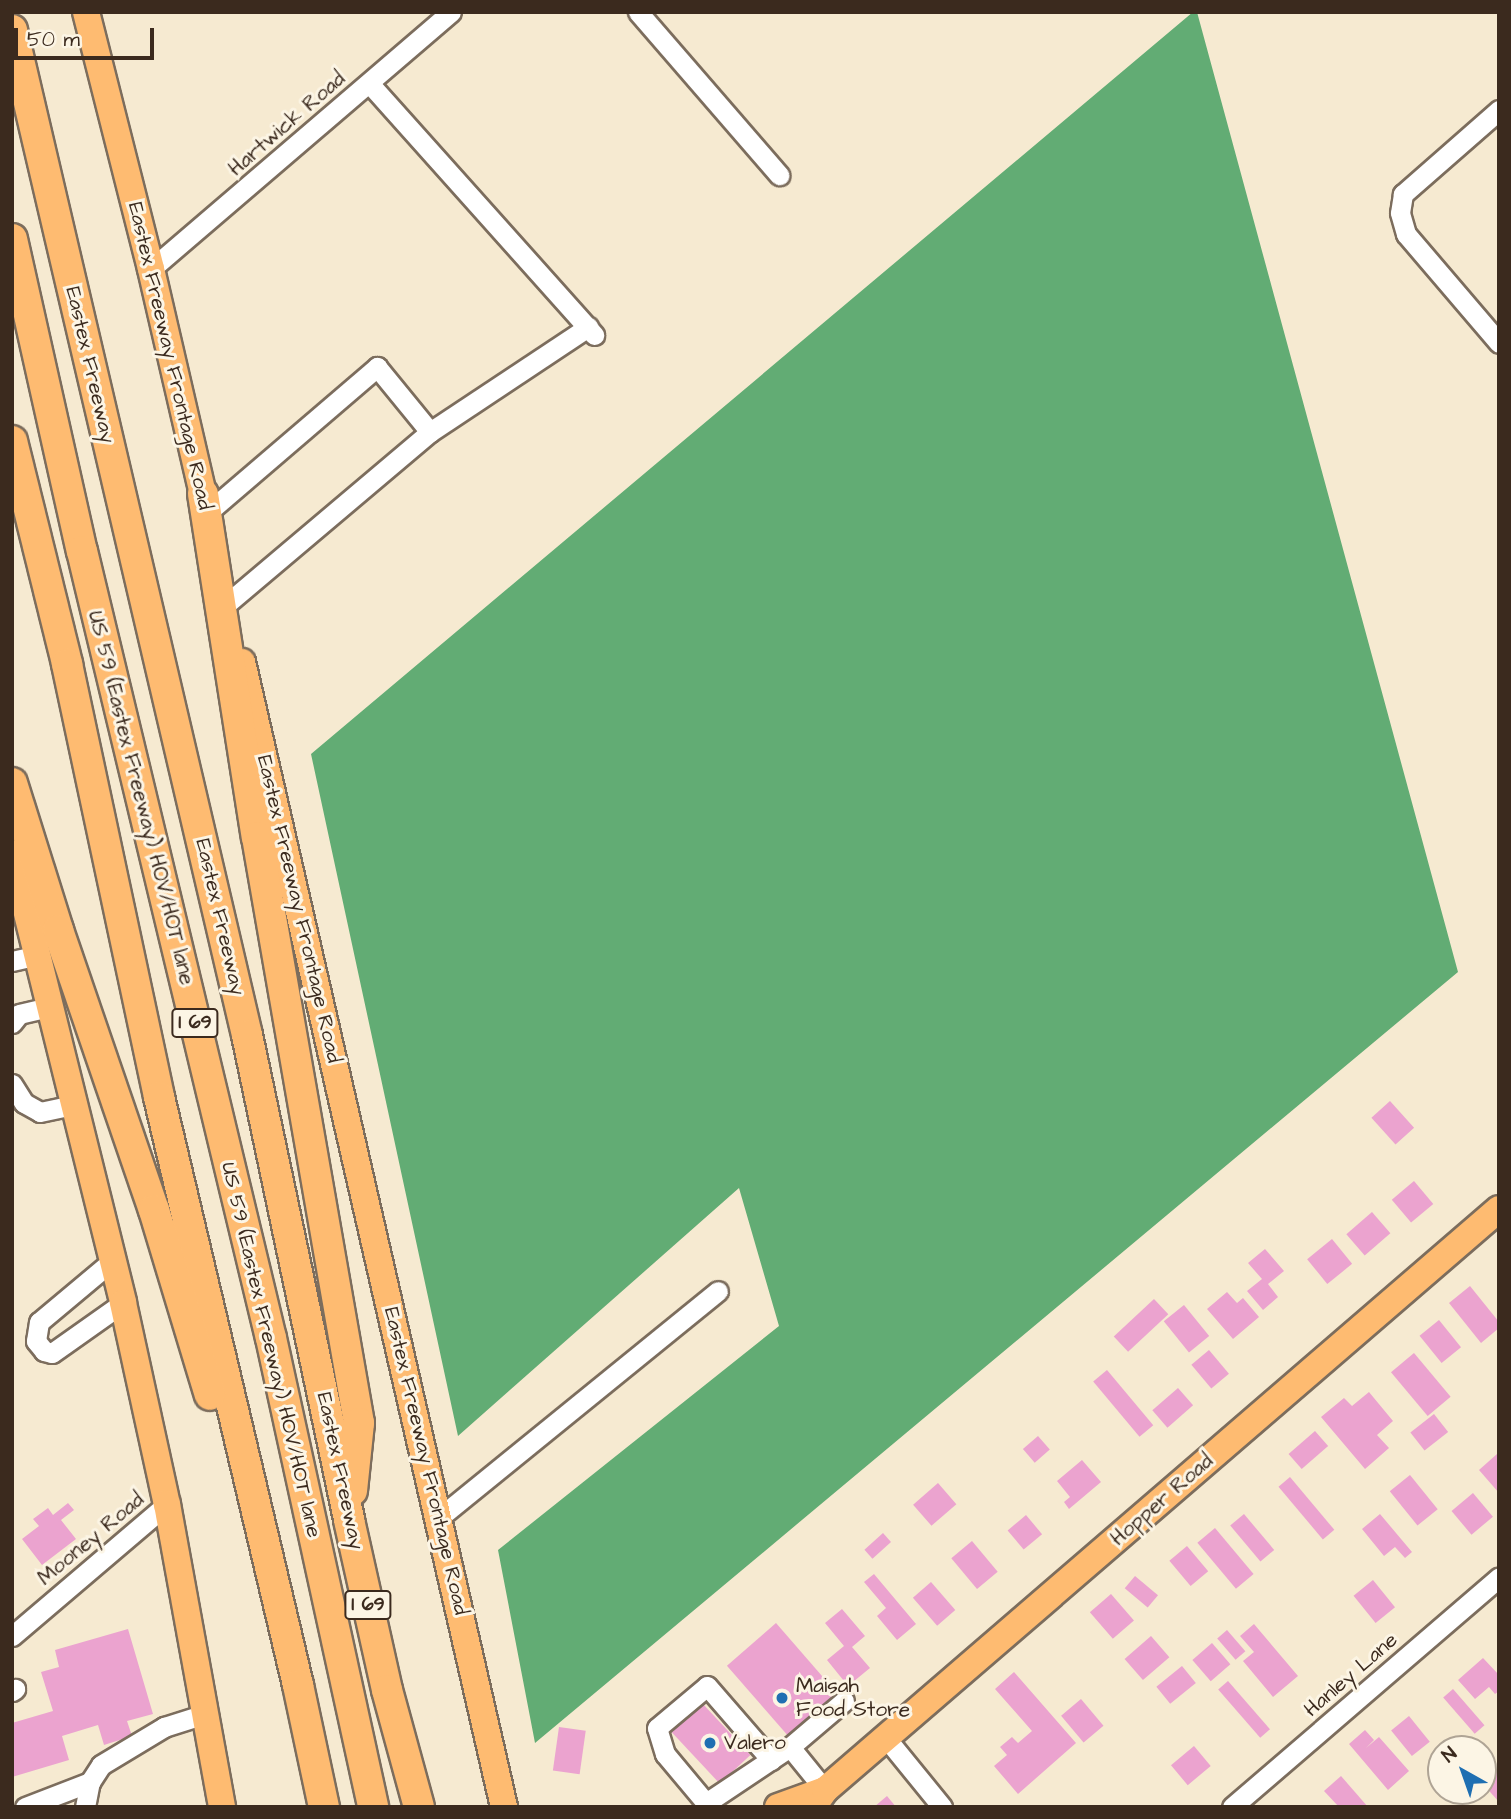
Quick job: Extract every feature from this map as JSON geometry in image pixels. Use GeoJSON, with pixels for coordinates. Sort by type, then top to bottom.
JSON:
{"type":"FeatureCollection","features":[{"type":"Feature","properties":{"kind":"highway","name":"Eastex Freeway"},"geometry":{"type":"LineString","coordinates":[[12,30],[247,1035],[387,1690],[419,1807]]}},
{"type":"Feature","properties":{"kind":"highway","name":"US 59 (Eastex Freeway) HOV/HOT lane"},"geometry":{"type":"LineString","coordinates":[[12,239],[85,565],[271,1339],[373,1807]]}},
{"type":"Feature","properties":{"kind":"highway","name":"I 69"},"geometry":{"type":"LineString","coordinates":[[12,441],[67,664],[159,1097],[298,1685],[324,1807]]}},
{"type":"Feature","properties":{"kind":"highway"},"geometry":{"type":"LineString","coordinates":[[205,503],[257,837],[359,1423],[349,1520]]}},
{"type":"Feature","properties":{"kind":"highway"},"geometry":{"type":"LineString","coordinates":[[12,783],[58,930],[154,1210],[298,1685]]}},
{"type":"Feature","properties":{"kind":"main road","name":"Eastex Freeway Frontage Road"},"geometry":{"type":"LineString","coordinates":[[86,12],[151,269],[440,1517],[504,1807]]}},
{"type":"Feature","properties":{"kind":"main road"},"geometry":{"type":"LineString","coordinates":[[12,853],[25,958],[50,1007],[123,1303],[167,1504],[222,1807]]}},
{"type":"Feature","properties":{"kind":"main road","name":"Hopper Road"},"geometry":{"type":"LineString","coordinates":[[778,1807],[819,1798],[1499,1209]]}},
{"type":"Feature","properties":{"kind":"street","name":"Hartwick Road"},"geometry":{"type":"LineString","coordinates":[[151,269],[451,12]]}},
{"type":"Feature","properties":{"kind":"street"},"geometry":{"type":"LineString","coordinates":[[638,12],[779,175]]}},
{"type":"Feature","properties":{"kind":"street"},"geometry":{"type":"LineString","coordinates":[[228,603],[429,432],[591,331],[369,83]]}},
{"type":"Feature","properties":{"kind":"street"},"geometry":{"type":"LineString","coordinates":[[1499,110],[1403,194],[1400,213],[1406,234],[1499,343]]}},
{"type":"Feature","properties":{"kind":"street"},"geometry":{"type":"LineString","coordinates":[[205,503],[377,367],[429,432]]}},
{"type":"Feature","properties":{"kind":"street"},"geometry":{"type":"LineString","coordinates":[[12,1023],[19,1014],[50,1007]]}},
{"type":"Feature","properties":{"kind":"street"},"geometry":{"type":"LineString","coordinates":[[12,1084],[24,1103],[40,1112],[74,1105]]}},
{"type":"Feature","properties":{"kind":"street"},"geometry":{"type":"LineString","coordinates":[[112,1261],[39,1322],[36,1341],[44,1351],[52,1353],[123,1303]]}},
{"type":"Feature","properties":{"kind":"street"},"geometry":{"type":"LineString","coordinates":[[440,1517],[718,1290]]}},
{"type":"Feature","properties":{"kind":"street","name":"Mooney Road"},"geometry":{"type":"LineString","coordinates":[[12,1636],[167,1504]]}},
{"type":"Feature","properties":{"kind":"street","name":"Hanley Lane"},"geometry":{"type":"LineString","coordinates":[[1232,1807],[1499,1577]]}},
{"type":"Feature","properties":{"kind":"street"},"geometry":{"type":"LineString","coordinates":[[771,1760],[707,1686],[657,1728],[665,1754],[706,1805],[790,1747],[844,1701]]}},
{"type":"Feature","properties":{"kind":"street"},"geometry":{"type":"LineString","coordinates":[[85,1807],[90,1782],[101,1765],[164,1727],[205,1713]]}},
{"type":"Feature","properties":{"kind":"street"},"geometry":{"type":"LineString","coordinates":[[886,1738],[942,1807]]}},
{"type":"Feature","properties":{"kind":"street"},"geometry":{"type":"LineString","coordinates":[[790,1747],[819,1798]]}},
{"type":"Feature","properties":{"kind":"street"},"geometry":{"type":"LineString","coordinates":[[25,1807],[90,1782]]}},
{"type":"Feature","properties":{"kind":"green space"},"geometry":{"type":"Polygon","coordinates":[[[1193,12],[1197,12],[1458,972],[535,1743],[498,1550],[779,1326],[739,1188],[458,1436],[311,754],[1193,12]]]}},
{"type":"Feature","properties":{"kind":"building"},"geometry":{"type":"Polygon","coordinates":[[[1390,1101],[1414,1128],[1396,1144],[1371,1118],[1390,1101]]]}},
{"type":"Feature","properties":{"kind":"building"},"geometry":{"type":"Polygon","coordinates":[[[1414,1181],[1433,1204],[1411,1223],[1392,1200],[1414,1181]]]}},
{"type":"Feature","properties":{"kind":"building"},"geometry":{"type":"Polygon","coordinates":[[[1372,1212],[1390,1233],[1365,1255],[1346,1234],[1372,1212]]]}},
{"type":"Feature","properties":{"kind":"building"},"geometry":{"type":"Polygon","coordinates":[[[1332,1239],[1352,1264],[1327,1284],[1307,1259],[1332,1239]]]}},
{"type":"Feature","properties":{"kind":"building"},"geometry":{"type":"Polygon","coordinates":[[[1265,1249],[1284,1271],[1268,1284],[1278,1297],[1263,1310],[1247,1291],[1262,1279],[1248,1263],[1265,1249]]]}},
{"type":"Feature","properties":{"kind":"building"},"geometry":{"type":"Polygon","coordinates":[[[1470,1286],[1499,1322],[1499,1328],[1481,1343],[1449,1303],[1470,1286]]]}},
{"type":"Feature","properties":{"kind":"building"},"geometry":{"type":"Polygon","coordinates":[[[1227,1292],[1237,1303],[1243,1298],[1259,1317],[1233,1339],[1207,1309],[1227,1292]]]}},
{"type":"Feature","properties":{"kind":"building"},"geometry":{"type":"Polygon","coordinates":[[[1154,1299],[1168,1314],[1128,1352],[1114,1337],[1154,1299]]]}},
{"type":"Feature","properties":{"kind":"building"},"geometry":{"type":"Polygon","coordinates":[[[1184,1305],[1209,1336],[1189,1352],[1164,1321],[1184,1305]]]}},
{"type":"Feature","properties":{"kind":"building"},"geometry":{"type":"Polygon","coordinates":[[[1439,1320],[1461,1347],[1442,1363],[1420,1336],[1439,1320]]]}},
{"type":"Feature","properties":{"kind":"building"},"geometry":{"type":"Polygon","coordinates":[[[1209,1350],[1229,1374],[1211,1389],[1191,1365],[1209,1350]]]}},
{"type":"Feature","properties":{"kind":"building"},"geometry":{"type":"Polygon","coordinates":[[[1414,1353],[1451,1397],[1428,1416],[1391,1372],[1414,1353]]]}},
{"type":"Feature","properties":{"kind":"building"},"geometry":{"type":"Polygon","coordinates":[[[1107,1370],[1153,1425],[1139,1437],[1093,1382],[1107,1370]]]}},
{"type":"Feature","properties":{"kind":"building"},"geometry":{"type":"Polygon","coordinates":[[[1178,1388],[1193,1405],[1167,1428],[1152,1410],[1178,1388]]]}},
{"type":"Feature","properties":{"kind":"building"},"geometry":{"type":"Polygon","coordinates":[[[1369,1392],[1393,1421],[1377,1435],[1389,1448],[1365,1469],[1321,1417],[1344,1398],[1352,1406],[1369,1392]]]}},
{"type":"Feature","properties":{"kind":"building"},"geometry":{"type":"Polygon","coordinates":[[[1434,1414],[1448,1432],[1425,1451],[1410,1432],[1434,1414]]]}},
{"type":"Feature","properties":{"kind":"building"},"geometry":{"type":"Polygon","coordinates":[[[1315,1431],[1328,1446],[1302,1469],[1289,1454],[1315,1431]]]}},
{"type":"Feature","properties":{"kind":"building"},"geometry":{"type":"Polygon","coordinates":[[[1038,1436],[1050,1450],[1035,1463],[1023,1449],[1038,1436]]]}},
{"type":"Feature","properties":{"kind":"building"},"geometry":{"type":"Polygon","coordinates":[[[1497,1454],[1499,1456],[1499,1493],[1479,1470],[1497,1454]]]}},
{"type":"Feature","properties":{"kind":"building"},"geometry":{"type":"Polygon","coordinates":[[[1082,1460],[1101,1482],[1069,1509],[1064,1502],[1070,1497],[1057,1481],[1082,1460]]]}},
{"type":"Feature","properties":{"kind":"building"},"geometry":{"type":"Polygon","coordinates":[[[1410,1475],[1438,1509],[1417,1526],[1390,1491],[1410,1475]]]}},
{"type":"Feature","properties":{"kind":"building"},"geometry":{"type":"Polygon","coordinates":[[[1290,1477],[1334,1530],[1323,1539],[1279,1487],[1290,1477]]]}},
{"type":"Feature","properties":{"kind":"building"},"geometry":{"type":"Polygon","coordinates":[[[938,1483],[956,1504],[931,1526],[913,1505],[938,1483]]]}},
{"type":"Feature","properties":{"kind":"building"},"geometry":{"type":"Polygon","coordinates":[[[1473,1493],[1493,1517],[1471,1535],[1452,1511],[1473,1493]]]}},
{"type":"Feature","properties":{"kind":"building"},"geometry":{"type":"Polygon","coordinates":[[[68,1503],[74,1510],[61,1520],[76,1539],[42,1565],[22,1539],[39,1526],[33,1519],[48,1508],[53,1515],[68,1503]]]}},
{"type":"Feature","properties":{"kind":"building"},"geometry":{"type":"Polygon","coordinates":[[[1244,1514],[1274,1550],[1260,1562],[1230,1526],[1244,1514]]]}},
{"type":"Feature","properties":{"kind":"building"},"geometry":{"type":"Polygon","coordinates":[[[1380,1514],[1412,1552],[1405,1558],[1395,1547],[1384,1556],[1362,1529],[1380,1514]]]}},
{"type":"Feature","properties":{"kind":"building"},"geometry":{"type":"Polygon","coordinates":[[[1026,1515],[1042,1534],[1024,1550],[1008,1530],[1026,1515]]]}},
{"type":"Feature","properties":{"kind":"building"},"geometry":{"type":"Polygon","coordinates":[[[1215,1528],[1254,1574],[1236,1589],[1197,1543],[1215,1528]]]}},
{"type":"Feature","properties":{"kind":"building"},"geometry":{"type":"Polygon","coordinates":[[[883,1533],[891,1542],[872,1559],[864,1550],[883,1533]]]}},
{"type":"Feature","properties":{"kind":"building"},"geometry":{"type":"Polygon","coordinates":[[[972,1541],[998,1572],[977,1589],[951,1558],[972,1541]]]}},
{"type":"Feature","properties":{"kind":"building"},"geometry":{"type":"Polygon","coordinates":[[[1187,1546],[1208,1571],[1191,1586],[1169,1561],[1187,1546]]]}},
{"type":"Feature","properties":{"kind":"building"},"geometry":{"type":"Polygon","coordinates":[[[874,1574],[916,1624],[897,1640],[877,1616],[886,1608],[864,1582],[874,1574]]]}},
{"type":"Feature","properties":{"kind":"building"},"geometry":{"type":"Polygon","coordinates":[[[1135,1576],[1158,1595],[1148,1608],[1125,1588],[1135,1576]]]}},
{"type":"Feature","properties":{"kind":"building"},"geometry":{"type":"Polygon","coordinates":[[[1373,1580],[1395,1607],[1376,1623],[1354,1596],[1373,1580]]]}},
{"type":"Feature","properties":{"kind":"building"},"geometry":{"type":"Polygon","coordinates":[[[931,1582],[955,1610],[937,1626],[913,1598],[931,1582]]]}},
{"type":"Feature","properties":{"kind":"building"},"geometry":{"type":"Polygon","coordinates":[[[1111,1594],[1134,1620],[1113,1639],[1090,1612],[1111,1594]]]}},
{"type":"Feature","properties":{"kind":"building"},"geometry":{"type":"Polygon","coordinates":[[[842,1609],[865,1636],[852,1647],[870,1668],[848,1686],[827,1660],[844,1646],[825,1623],[842,1609]]]}},
{"type":"Feature","properties":{"kind":"building"},"geometry":{"type":"Polygon","coordinates":[[[776,1623],[837,1693],[788,1736],[727,1666],[776,1623]]]}},
{"type":"Feature","properties":{"kind":"building"},"geometry":{"type":"Polygon","coordinates":[[[1254,1624],[1298,1676],[1273,1697],[1243,1661],[1254,1652],[1240,1636],[1254,1624]]]}},
{"type":"Feature","properties":{"kind":"building"},"geometry":{"type":"Polygon","coordinates":[[[128,1629],[153,1714],[127,1721],[132,1736],[104,1745],[98,1725],[62,1736],[69,1760],[12,1777],[12,1723],[53,1711],[41,1672],[59,1667],[55,1650],[128,1629]]]}},
{"type":"Feature","properties":{"kind":"building"},"geometry":{"type":"Polygon","coordinates":[[[1227,1630],[1245,1651],[1236,1660],[1217,1639],[1227,1630]]]}},
{"type":"Feature","properties":{"kind":"building"},"geometry":{"type":"Polygon","coordinates":[[[1151,1636],[1169,1657],[1143,1680],[1125,1659],[1151,1636]]]}},
{"type":"Feature","properties":{"kind":"building"},"geometry":{"type":"Polygon","coordinates":[[[1212,1643],[1230,1664],[1211,1681],[1192,1660],[1212,1643]]]}},
{"type":"Feature","properties":{"kind":"building"},"geometry":{"type":"Polygon","coordinates":[[[1483,1658],[1499,1675],[1499,1691],[1495,1694],[1489,1687],[1475,1699],[1458,1680],[1483,1658]]]}},
{"type":"Feature","properties":{"kind":"building"},"geometry":{"type":"Polygon","coordinates":[[[1182,1666],[1196,1683],[1170,1704],[1156,1687],[1182,1666]]]}},
{"type":"Feature","properties":{"kind":"building"},"geometry":{"type":"Polygon","coordinates":[[[1014,1672],[1076,1743],[1018,1794],[994,1766],[1007,1755],[1000,1747],[1012,1737],[1018,1743],[1032,1731],[995,1689],[1014,1672]]]}},
{"type":"Feature","properties":{"kind":"building"},"geometry":{"type":"Polygon","coordinates":[[[1228,1681],[1270,1729],[1260,1738],[1218,1690],[1228,1681]]]}},
{"type":"Feature","properties":{"kind":"building"},"geometry":{"type":"Polygon","coordinates":[[[1453,1689],[1484,1725],[1475,1734],[1443,1698],[1453,1689]]]}},
{"type":"Feature","properties":{"kind":"building"},"geometry":{"type":"Polygon","coordinates":[[[1081,1699],[1103,1726],[1084,1743],[1061,1716],[1081,1699]]]}},
{"type":"Feature","properties":{"kind":"building","name":"Valero"},"geometry":{"type":"Polygon","coordinates":[[[702,1703],[750,1755],[720,1784],[671,1732],[702,1703]]]}},
{"type":"Feature","properties":{"kind":"building"},"geometry":{"type":"Polygon","coordinates":[[[1409,1716],[1427,1738],[1427,1744],[1412,1756],[1391,1730],[1409,1716]]]}},
{"type":"Feature","properties":{"kind":"building"},"geometry":{"type":"Polygon","coordinates":[[[559,1727],[586,1731],[580,1774],[553,1771],[559,1727]]]}},
{"type":"Feature","properties":{"kind":"building"},"geometry":{"type":"Polygon","coordinates":[[[1365,1730],[1374,1740],[1366,1748],[1379,1737],[1409,1771],[1388,1790],[1349,1744],[1365,1730]]]}},
{"type":"Feature","properties":{"kind":"building"},"geometry":{"type":"Polygon","coordinates":[[[1194,1746],[1211,1766],[1188,1785],[1171,1765],[1194,1746]]]}},
{"type":"Feature","properties":{"kind":"building"},"geometry":{"type":"Polygon","coordinates":[[[1499,1770],[1499,1802],[1497,1800],[1499,1770]]]}},
{"type":"Feature","properties":{"kind":"building"},"geometry":{"type":"Polygon","coordinates":[[[1341,1776],[1368,1807],[1339,1807],[1324,1791],[1341,1776]]]}},
{"type":"Feature","properties":{"kind":"building"},"geometry":{"type":"Polygon","coordinates":[[[887,1796],[896,1807],[874,1807],[887,1796]]]}},
{"type":"Feature","properties":{"kind":"place","name":"Maisah Food Store"},"geometry":{"type":"Point","coordinates":[782,1698]}},
{"type":"Feature","properties":{"kind":"place","name":"Valero"},"geometry":{"type":"Point","coordinates":[710,1743]}}]}
